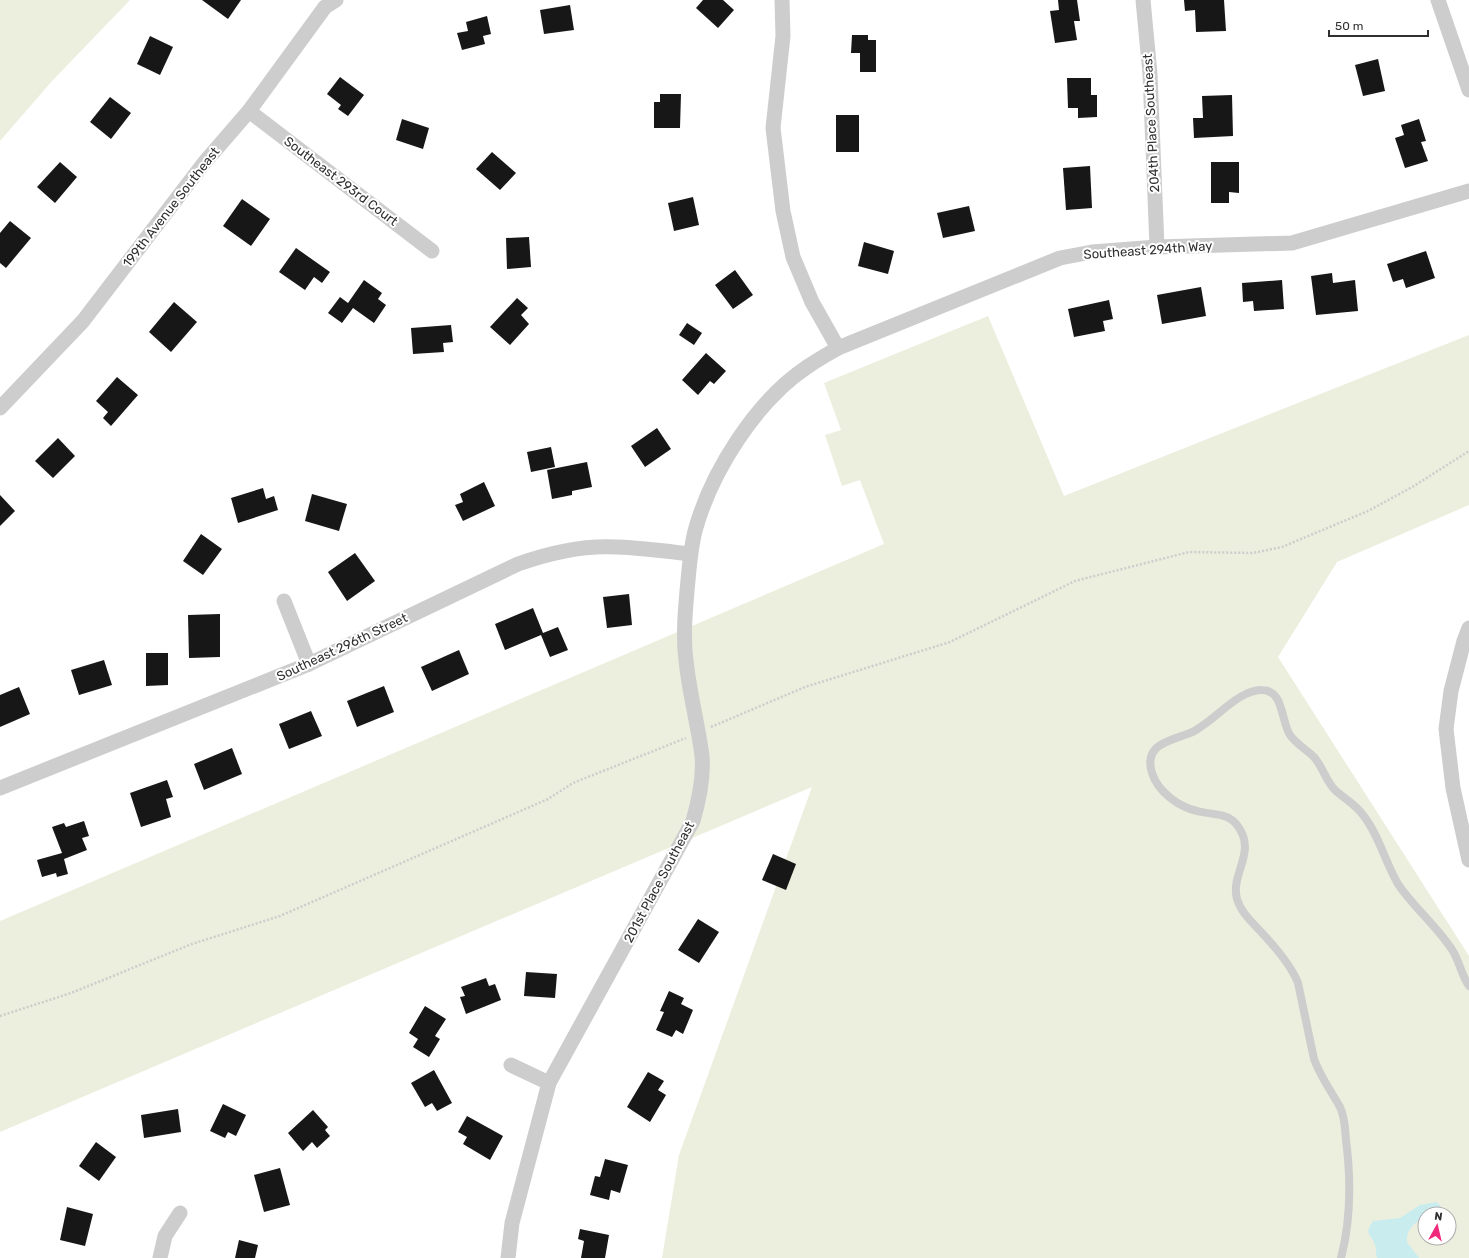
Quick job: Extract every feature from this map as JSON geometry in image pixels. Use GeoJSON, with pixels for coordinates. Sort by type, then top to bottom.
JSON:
{"type":"FeatureCollection","features":[{"type":"Feature","properties":{"kind":"street","name":"199th Avenue Southeast"},"geometry":{"type":"LineString","coordinates":[[0,408],[83,321],[204,163],[249,111],[325,7],[336,0]]}},
{"type":"Feature","properties":{"kind":"street"},"geometry":{"type":"LineString","coordinates":[[782,0],[783,36],[773,128],[783,210],[793,257],[812,302],[838,348]]}},
{"type":"Feature","properties":{"kind":"street","name":"204th Place Southeast"},"geometry":{"type":"LineString","coordinates":[[1143,0],[1150,74],[1157,247]]}},
{"type":"Feature","properties":{"kind":"street"},"geometry":{"type":"LineString","coordinates":[[1438,0],[1469,90]]}},
{"type":"Feature","properties":{"kind":"street","name":"Southeast 293rd Court"},"geometry":{"type":"LineString","coordinates":[[249,111],[432,251]]}},
{"type":"Feature","properties":{"kind":"street","name":"Southeast 294th Way"},"geometry":{"type":"LineString","coordinates":[[838,348],[1060,258],[1092,252],[1157,247],[1292,243],[1469,191]]}},
{"type":"Feature","properties":{"kind":"street","name":"201st Place Southeast"},"geometry":{"type":"LineString","coordinates":[[508,1258],[512,1223],[549,1083],[693,821],[698,803],[702,780],[702,757],[686,660],[686,609],[690,554],[701,512],[720,472],[748,427],[783,387],[806,367],[838,348]]}},
{"type":"Feature","properties":{"kind":"street","name":"Southeast 296th Street"},"geometry":{"type":"LineString","coordinates":[[0,788],[309,664],[518,564],[542,556],[589,548],[616,547],[690,554]]}},
{"type":"Feature","properties":{"kind":"street"},"geometry":{"type":"LineString","coordinates":[[284,601],[309,664]]}},
{"type":"Feature","properties":{"kind":"street"},"geometry":{"type":"LineString","coordinates":[[1469,628],[1464,641],[1451,691],[1446,729],[1453,788],[1469,860]]}},
{"type":"Feature","properties":{"kind":"street"},"geometry":{"type":"LineString","coordinates":[[511,1065],[549,1083]]}},
{"type":"Feature","properties":{"kind":"street"},"geometry":{"type":"LineString","coordinates":[[160,1258],[165,1236],[180,1213]]}},
{"type":"Feature","properties":{"kind":"lane"},"geometry":{"type":"LineString","coordinates":[[1341,1258],[1345,1245],[1349,1204],[1349,1165],[1344,1122],[1340,1108],[1328,1089],[1314,1059],[1298,983],[1294,973],[1266,936],[1241,910],[1235,892],[1246,851],[1245,840],[1238,826],[1233,820],[1222,814],[1197,811],[1184,807],[1162,790],[1155,782],[1150,763],[1152,754],[1157,746],[1192,732],[1232,702],[1254,691],[1263,690],[1270,692],[1280,704],[1286,728],[1291,736],[1315,759],[1334,789],[1364,816],[1398,884],[1454,953],[1464,979],[1469,986]]}},
{"type":"Feature","properties":{"kind":"path"},"geometry":{"type":"LineString","coordinates":[[0,1016],[71,993],[192,944],[280,916],[548,799],[573,783],[698,733],[804,687],[950,642],[1075,581],[1189,552],[1253,553],[1282,547],[1368,511],[1414,486],[1469,451]]}},
{"type":"Feature","properties":{"kind":"green space"},"geometry":{"type":"Polygon","coordinates":[[[0,0],[130,0],[52,81],[0,141],[0,0]]]}},
{"type":"Feature","properties":{"kind":"green space"},"geometry":{"type":"Polygon","coordinates":[[[988,316],[1064,496],[1469,335],[1469,505],[1337,562],[1278,657],[1469,956],[1469,1258],[662,1258],[679,1155],[812,787],[0,1132],[0,921],[884,544],[860,480],[842,486],[825,435],[841,430],[824,383],[988,316]]]}},
{"type":"Feature","properties":{"kind":"water"},"geometry":{"type":"Polygon","coordinates":[[[1436,1202],[1440,1206],[1418,1206],[1436,1202]]]}},
{"type":"Feature","properties":{"kind":"water"},"geometry":{"type":"Polygon","coordinates":[[[1417,1207],[1417,1222],[1412,1226],[1408,1233],[1407,1242],[1419,1258],[1377,1258],[1375,1245],[1368,1231],[1370,1226],[1373,1221],[1400,1218],[1417,1207]]]}},
{"type":"Feature","properties":{"kind":"building"},"geometry":{"type":"Polygon","coordinates":[[[202,0],[241,0],[228,19],[202,0]]]}},
{"type":"Feature","properties":{"kind":"building"},"geometry":{"type":"Polygon","coordinates":[[[703,0],[723,0],[734,10],[718,28],[696,8],[703,0]]]}},
{"type":"Feature","properties":{"kind":"building"},"geometry":{"type":"Polygon","coordinates":[[[1058,0],[1077,0],[1080,21],[1074,21],[1077,40],[1055,43],[1050,11],[1059,10],[1058,0]]]}},
{"type":"Feature","properties":{"kind":"building"},"geometry":{"type":"Polygon","coordinates":[[[1184,0],[1224,0],[1226,31],[1196,32],[1195,10],[1185,11],[1184,0]]]}},
{"type":"Feature","properties":{"kind":"building"},"geometry":{"type":"Polygon","coordinates":[[[570,5],[574,30],[544,34],[540,10],[570,5]]]}},
{"type":"Feature","properties":{"kind":"building"},"geometry":{"type":"Polygon","coordinates":[[[487,16],[491,34],[483,36],[485,44],[462,50],[457,33],[468,31],[466,22],[487,16]]]}},
{"type":"Feature","properties":{"kind":"building"},"geometry":{"type":"Polygon","coordinates":[[[852,35],[868,35],[868,40],[876,40],[876,72],[860,72],[860,53],[851,53],[852,35]]]}},
{"type":"Feature","properties":{"kind":"building"},"geometry":{"type":"Polygon","coordinates":[[[150,36],[173,47],[160,75],[137,64],[150,36]]]}},
{"type":"Feature","properties":{"kind":"building"},"geometry":{"type":"Polygon","coordinates":[[[1378,59],[1385,91],[1363,96],[1355,65],[1378,59]]]}},
{"type":"Feature","properties":{"kind":"building"},"geometry":{"type":"Polygon","coordinates":[[[340,77],[364,95],[348,116],[338,109],[341,105],[327,94],[340,77]]]}},
{"type":"Feature","properties":{"kind":"building"},"geometry":{"type":"Polygon","coordinates":[[[1067,78],[1091,78],[1091,95],[1097,95],[1097,117],[1078,118],[1078,108],[1068,108],[1067,78]]]}},
{"type":"Feature","properties":{"kind":"building"},"geometry":{"type":"Polygon","coordinates":[[[660,94],[681,94],[680,128],[654,128],[654,102],[660,102],[660,94]]]}},
{"type":"Feature","properties":{"kind":"building"},"geometry":{"type":"Polygon","coordinates":[[[1232,95],[1233,136],[1194,138],[1193,118],[1203,118],[1202,96],[1232,95]]]}},
{"type":"Feature","properties":{"kind":"building"},"geometry":{"type":"Polygon","coordinates":[[[110,97],[131,113],[111,139],[90,122],[110,97]]]}},
{"type":"Feature","properties":{"kind":"building"},"geometry":{"type":"Polygon","coordinates":[[[836,115],[859,115],[859,152],[836,152],[836,115]]]}},
{"type":"Feature","properties":{"kind":"building"},"geometry":{"type":"Polygon","coordinates":[[[402,119],[429,128],[423,149],[396,140],[402,119]]]}},
{"type":"Feature","properties":{"kind":"building"},"geometry":{"type":"Polygon","coordinates":[[[1419,119],[1426,141],[1421,142],[1428,161],[1405,168],[1395,138],[1404,135],[1401,125],[1419,119]]]}},
{"type":"Feature","properties":{"kind":"building"},"geometry":{"type":"Polygon","coordinates":[[[492,152],[516,173],[500,190],[476,169],[492,152]]]}},
{"type":"Feature","properties":{"kind":"building"},"geometry":{"type":"Polygon","coordinates":[[[60,162],[77,177],[55,203],[37,187],[60,162]]]}},
{"type":"Feature","properties":{"kind":"building"},"geometry":{"type":"Polygon","coordinates":[[[1211,162],[1239,162],[1239,193],[1229,192],[1229,203],[1211,203],[1211,162]]]}},
{"type":"Feature","properties":{"kind":"building"},"geometry":{"type":"Polygon","coordinates":[[[1090,166],[1092,208],[1066,210],[1063,168],[1090,166]]]}},
{"type":"Feature","properties":{"kind":"building"},"geometry":{"type":"Polygon","coordinates":[[[693,197],[699,225],[674,231],[668,203],[693,197]]]}},
{"type":"Feature","properties":{"kind":"building"},"geometry":{"type":"Polygon","coordinates":[[[242,199],[270,219],[251,246],[223,226],[242,199]]]}},
{"type":"Feature","properties":{"kind":"building"},"geometry":{"type":"Polygon","coordinates":[[[969,206],[975,231],[943,238],[937,213],[969,206]]]}},
{"type":"Feature","properties":{"kind":"building"},"geometry":{"type":"Polygon","coordinates":[[[10,221],[31,238],[6,268],[0,263],[0,233],[10,221]]]}},
{"type":"Feature","properties":{"kind":"building"},"geometry":{"type":"Polygon","coordinates":[[[529,237],[531,267],[507,269],[506,238],[529,237]]]}},
{"type":"Feature","properties":{"kind":"building"},"geometry":{"type":"Polygon","coordinates":[[[864,242],[894,251],[888,274],[858,266],[864,242]]]}},
{"type":"Feature","properties":{"kind":"building"},"geometry":{"type":"Polygon","coordinates":[[[296,248],[330,272],[322,283],[314,277],[305,290],[279,272],[296,248]]]}},
{"type":"Feature","properties":{"kind":"building"},"geometry":{"type":"Polygon","coordinates":[[[1426,251],[1435,278],[1406,288],[1403,279],[1393,282],[1387,264],[1426,251]]]}},
{"type":"Feature","properties":{"kind":"building"},"geometry":{"type":"Polygon","coordinates":[[[735,270],[753,295],[733,309],[715,285],[735,270]]]}},
{"type":"Feature","properties":{"kind":"building"},"geometry":{"type":"Polygon","coordinates":[[[1332,273],[1333,283],[1355,280],[1358,311],[1316,315],[1311,276],[1332,273]]]}},
{"type":"Feature","properties":{"kind":"building"},"geometry":{"type":"Polygon","coordinates":[[[364,280],[382,293],[378,299],[386,305],[374,323],[353,308],[342,323],[328,313],[340,297],[348,303],[364,280]]]}},
{"type":"Feature","properties":{"kind":"building"},"geometry":{"type":"Polygon","coordinates":[[[1282,280],[1284,309],[1254,311],[1253,301],[1243,302],[1242,283],[1282,280]]]}},
{"type":"Feature","properties":{"kind":"building"},"geometry":{"type":"Polygon","coordinates":[[[1201,287],[1206,316],[1162,324],[1157,295],[1201,287]]]}},
{"type":"Feature","properties":{"kind":"building"},"geometry":{"type":"Polygon","coordinates":[[[517,298],[528,308],[521,315],[529,324],[510,345],[490,327],[517,298]]]}},
{"type":"Feature","properties":{"kind":"building"},"geometry":{"type":"Polygon","coordinates":[[[1109,300],[1113,319],[1103,321],[1105,331],[1074,337],[1068,309],[1109,300]]]}},
{"type":"Feature","properties":{"kind":"building"},"geometry":{"type":"Polygon","coordinates":[[[174,302],[197,322],[171,352],[149,332],[174,302]]]}},
{"type":"Feature","properties":{"kind":"building"},"geometry":{"type":"Polygon","coordinates":[[[687,323],[702,333],[694,345],[679,335],[687,323]]]}},
{"type":"Feature","properties":{"kind":"building"},"geometry":{"type":"Polygon","coordinates":[[[451,325],[453,342],[443,343],[444,352],[413,354],[411,328],[451,325]]]}},
{"type":"Feature","properties":{"kind":"building"},"geometry":{"type":"Polygon","coordinates":[[[706,353],[726,371],[714,384],[710,381],[698,395],[682,380],[706,353]]]}},
{"type":"Feature","properties":{"kind":"building"},"geometry":{"type":"Polygon","coordinates":[[[117,377],[138,395],[111,426],[103,418],[108,412],[96,401],[117,377]]]}},
{"type":"Feature","properties":{"kind":"building"},"geometry":{"type":"Polygon","coordinates":[[[657,428],[671,449],[645,467],[631,446],[657,428]]]}},
{"type":"Feature","properties":{"kind":"building"},"geometry":{"type":"Polygon","coordinates":[[[58,438],[75,456],[53,478],[35,461],[58,438]]]}},
{"type":"Feature","properties":{"kind":"building"},"geometry":{"type":"Polygon","coordinates":[[[551,447],[555,467],[531,472],[527,452],[551,447]]]}},
{"type":"Feature","properties":{"kind":"building"},"geometry":{"type":"Polygon","coordinates":[[[587,462],[592,487],[572,491],[572,495],[552,499],[547,470],[587,462]]]}},
{"type":"Feature","properties":{"kind":"building"},"geometry":{"type":"Polygon","coordinates":[[[484,482],[495,506],[463,521],[455,505],[463,502],[460,494],[484,482]]]}},
{"type":"Feature","properties":{"kind":"building"},"geometry":{"type":"Polygon","coordinates":[[[263,488],[266,499],[274,496],[278,510],[238,523],[231,498],[263,488]]]}},
{"type":"Feature","properties":{"kind":"building"},"geometry":{"type":"Polygon","coordinates":[[[312,494],[347,504],[339,531],[305,521],[312,494]]]}},
{"type":"Feature","properties":{"kind":"building"},"geometry":{"type":"Polygon","coordinates":[[[0,495],[15,511],[0,526],[0,495]]]}},
{"type":"Feature","properties":{"kind":"building"},"geometry":{"type":"Polygon","coordinates":[[[201,534],[222,549],[203,575],[183,561],[201,534]]]}},
{"type":"Feature","properties":{"kind":"building"},"geometry":{"type":"Polygon","coordinates":[[[355,553],[375,581],[347,601],[328,572],[355,553]]]}},
{"type":"Feature","properties":{"kind":"building"},"geometry":{"type":"Polygon","coordinates":[[[629,594],[632,625],[607,628],[603,597],[629,594]]]}},
{"type":"Feature","properties":{"kind":"building"},"geometry":{"type":"Polygon","coordinates":[[[533,608],[543,633],[558,627],[568,650],[550,657],[541,635],[505,650],[495,624],[533,608]]]}},
{"type":"Feature","properties":{"kind":"building"},"geometry":{"type":"Polygon","coordinates":[[[220,614],[220,657],[189,658],[188,615],[220,614]]]}},
{"type":"Feature","properties":{"kind":"building"},"geometry":{"type":"Polygon","coordinates":[[[459,650],[469,674],[432,691],[421,667],[459,650]]]}},
{"type":"Feature","properties":{"kind":"building"},"geometry":{"type":"Polygon","coordinates":[[[146,653],[168,653],[168,685],[146,686],[146,653]]]}},
{"type":"Feature","properties":{"kind":"building"},"geometry":{"type":"Polygon","coordinates":[[[104,660],[112,685],[79,695],[71,670],[104,660]]]}},
{"type":"Feature","properties":{"kind":"building"},"geometry":{"type":"Polygon","coordinates":[[[384,686],[394,712],[357,727],[347,701],[384,686]]]}},
{"type":"Feature","properties":{"kind":"building"},"geometry":{"type":"Polygon","coordinates":[[[19,687],[30,714],[0,727],[0,695],[19,687]]]}},
{"type":"Feature","properties":{"kind":"building"},"geometry":{"type":"Polygon","coordinates":[[[311,711],[322,736],[289,749],[279,724],[311,711]]]}},
{"type":"Feature","properties":{"kind":"building"},"geometry":{"type":"Polygon","coordinates":[[[232,748],[242,774],[204,790],[194,764],[232,748]]]}},
{"type":"Feature","properties":{"kind":"building"},"geometry":{"type":"Polygon","coordinates":[[[167,780],[173,797],[166,799],[171,817],[141,827],[130,793],[167,780]]]}},
{"type":"Feature","properties":{"kind":"building"},"geometry":{"type":"Polygon","coordinates":[[[84,821],[89,836],[82,838],[87,850],[64,859],[68,874],[57,877],[56,873],[42,877],[37,860],[62,853],[52,827],[64,823],[66,827],[84,821]]]}},
{"type":"Feature","properties":{"kind":"building"},"geometry":{"type":"Polygon","coordinates":[[[773,854],[796,864],[786,890],[762,880],[773,854]]]}},
{"type":"Feature","properties":{"kind":"building"},"geometry":{"type":"Polygon","coordinates":[[[698,919],[719,932],[699,963],[678,950],[698,919]]]}},
{"type":"Feature","properties":{"kind":"building"},"geometry":{"type":"Polygon","coordinates":[[[526,972],[557,974],[555,998],[524,996],[526,972]]]}},
{"type":"Feature","properties":{"kind":"building"},"geometry":{"type":"Polygon","coordinates":[[[486,978],[489,986],[495,984],[501,1000],[466,1014],[460,997],[465,996],[461,987],[486,978]]]}},
{"type":"Feature","properties":{"kind":"building"},"geometry":{"type":"Polygon","coordinates":[[[669,991],[684,998],[681,1004],[693,1010],[683,1034],[676,1030],[672,1037],[656,1030],[664,1012],[660,1011],[669,991]]]}},
{"type":"Feature","properties":{"kind":"building"},"geometry":{"type":"Polygon","coordinates":[[[425,1006],[446,1019],[435,1036],[440,1039],[429,1057],[413,1047],[418,1039],[409,1033],[425,1006]]]}},
{"type":"Feature","properties":{"kind":"building"},"geometry":{"type":"Polygon","coordinates":[[[434,1070],[452,1103],[437,1111],[432,1103],[425,1107],[411,1083],[434,1070]]]}},
{"type":"Feature","properties":{"kind":"building"},"geometry":{"type":"Polygon","coordinates":[[[648,1072],[664,1081],[658,1090],[666,1095],[650,1122],[627,1107],[648,1072]]]}},
{"type":"Feature","properties":{"kind":"building"},"geometry":{"type":"Polygon","coordinates":[[[223,1104],[246,1115],[236,1136],[228,1132],[225,1138],[210,1131],[223,1104]]]}},
{"type":"Feature","properties":{"kind":"building"},"geometry":{"type":"Polygon","coordinates":[[[178,1109],[181,1132],[144,1138],[141,1115],[178,1109]]]}},
{"type":"Feature","properties":{"kind":"building"},"geometry":{"type":"Polygon","coordinates":[[[313,1110],[328,1127],[325,1130],[330,1136],[317,1148],[312,1142],[303,1151],[288,1133],[313,1110]]]}},
{"type":"Feature","properties":{"kind":"building"},"geometry":{"type":"Polygon","coordinates":[[[467,1116],[503,1136],[490,1160],[463,1144],[467,1137],[458,1132],[467,1116]]]}},
{"type":"Feature","properties":{"kind":"building"},"geometry":{"type":"Polygon","coordinates":[[[96,1142],[116,1157],[99,1181],[79,1166],[96,1142]]]}},
{"type":"Feature","properties":{"kind":"building"},"geometry":{"type":"Polygon","coordinates":[[[605,1159],[628,1165],[620,1193],[611,1190],[609,1200],[590,1195],[595,1176],[600,1177],[605,1159]]]}},
{"type":"Feature","properties":{"kind":"building"},"geometry":{"type":"Polygon","coordinates":[[[280,1168],[290,1205],[264,1212],[254,1175],[280,1168]]]}},
{"type":"Feature","properties":{"kind":"building"},"geometry":{"type":"Polygon","coordinates":[[[67,1207],[93,1214],[85,1246],[60,1240],[67,1207]]]}},
{"type":"Feature","properties":{"kind":"building"},"geometry":{"type":"Polygon","coordinates":[[[580,1229],[609,1235],[605,1258],[581,1258],[584,1241],[578,1239],[580,1229]]]}},
{"type":"Feature","properties":{"kind":"building"},"geometry":{"type":"Polygon","coordinates":[[[239,1240],[258,1245],[255,1258],[235,1258],[239,1240]]]}}]}
